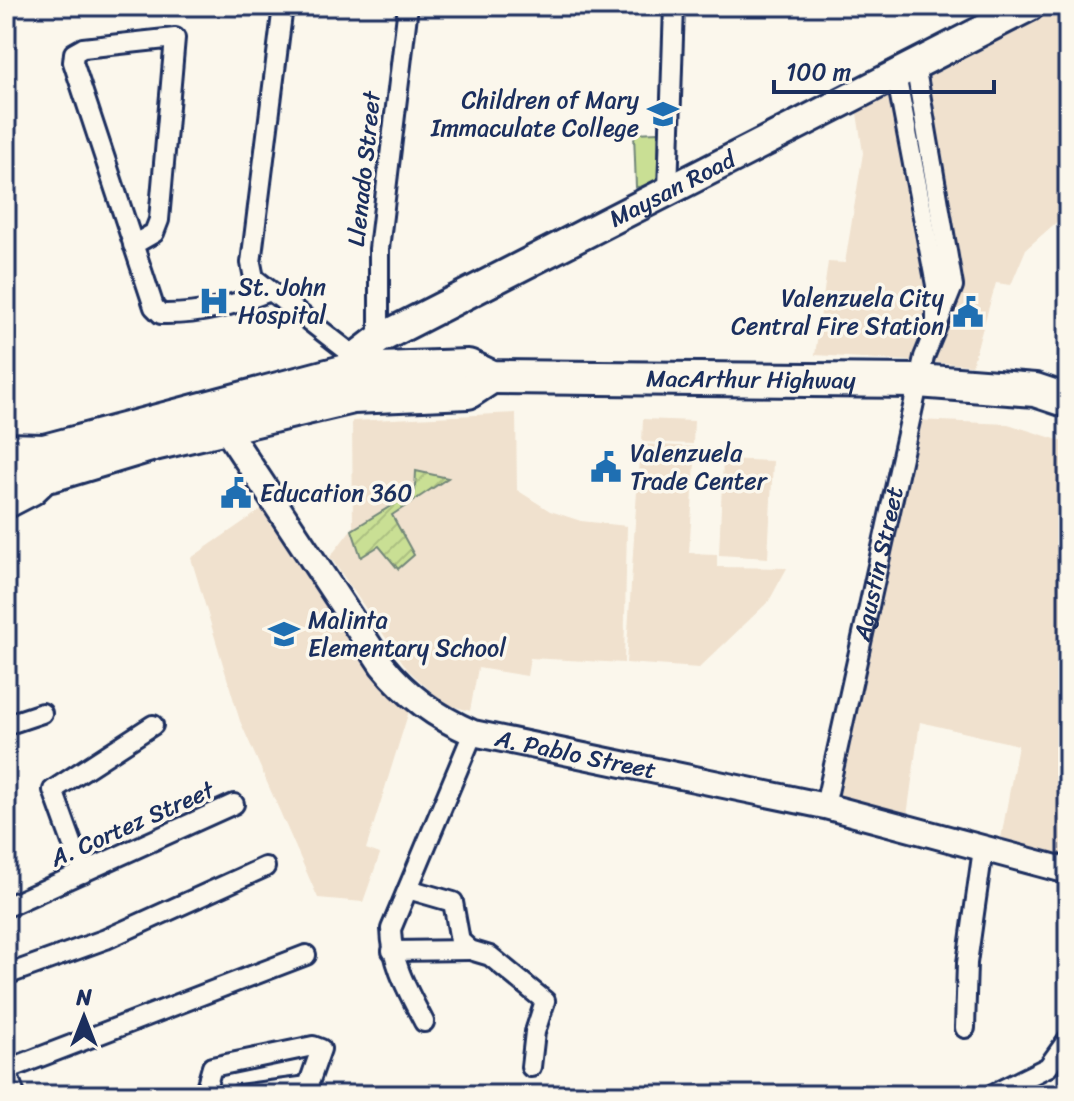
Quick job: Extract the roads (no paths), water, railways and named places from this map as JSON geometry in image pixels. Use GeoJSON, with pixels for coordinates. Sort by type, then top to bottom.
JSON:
{"type":"FeatureCollection","features":[{"type":"Feature","properties":{"kind":"highway","name":"MacArthur Highway"},"geometry":{"type":"LineString","coordinates":[[6,474],[51,475],[109,446],[352,376],[468,366],[491,377],[918,381],[1035,390],[1068,401]]}},
{"type":"Feature","properties":{"kind":"highway","name":"MacArthur Highway"},"geometry":{"type":"LineString","coordinates":[[151,434],[224,426],[352,376]]}},
{"type":"Feature","properties":{"kind":"highway","name":"MacArthur Highway"},"geometry":{"type":"LineString","coordinates":[[1009,390],[1029,407],[1068,421]]}},
{"type":"Feature","properties":{"kind":"highway","name":"MacArthur Highway"},"geometry":{"type":"LineString","coordinates":[[6,450],[44,451],[109,446]]}},
{"type":"Feature","properties":{"kind":"main road","name":"Maysan Road"},"geometry":{"type":"LineString","coordinates":[[352,376],[379,339],[1030,6]]}},
{"type":"Feature","properties":{"kind":"street"},"geometry":{"type":"LineString","coordinates":[[283,6],[251,263],[254,278],[349,352],[352,376]]}},
{"type":"Feature","properties":{"kind":"street","name":"Llenado Street"},"geometry":{"type":"LineString","coordinates":[[379,339],[379,249],[408,6]]}},
{"type":"Feature","properties":{"kind":"street"},"geometry":{"type":"LineString","coordinates":[[668,190],[674,6]]}},
{"type":"Feature","properties":{"kind":"street"},"geometry":{"type":"LineString","coordinates":[[133,245],[154,233],[159,220],[177,29],[83,48],[74,53],[73,62],[133,245],[154,307],[161,314],[224,309],[270,291]]}},
{"type":"Feature","properties":{"kind":"street","name":"Agustin Street"},"geometry":{"type":"LineString","coordinates":[[825,806],[918,381],[936,322],[936,285],[906,72]]}},
{"type":"Feature","properties":{"kind":"street","name":"A. Pablo Street"},"geometry":{"type":"LineString","coordinates":[[224,426],[382,665],[401,688],[427,708],[473,733],[825,806],[1068,871]]}},
{"type":"Feature","properties":{"kind":"street"},"geometry":{"type":"LineString","coordinates":[[6,506],[33,492],[51,475]]}},
{"type":"Feature","properties":{"kind":"street"},"geometry":{"type":"LineString","coordinates":[[6,725],[42,713]]}},
{"type":"Feature","properties":{"kind":"street"},"geometry":{"type":"LineString","coordinates":[[83,873],[53,790],[153,725]]}},
{"type":"Feature","properties":{"kind":"street"},"geometry":{"type":"LineString","coordinates":[[424,1022],[392,951],[391,929],[473,733]]}},
{"type":"Feature","properties":{"kind":"street","name":"A. Cortez Street"},"geometry":{"type":"LineString","coordinates":[[6,907],[234,804]]}},
{"type":"Feature","properties":{"kind":"street"},"geometry":{"type":"LineString","coordinates":[[965,1028],[967,963],[983,849]]}},
{"type":"Feature","properties":{"kind":"street"},"geometry":{"type":"LineString","coordinates":[[6,975],[106,939],[265,867]]}},
{"type":"Feature","properties":{"kind":"street"},"geometry":{"type":"LineString","coordinates":[[408,889],[453,902],[460,941],[470,950]]}},
{"type":"Feature","properties":{"kind":"street"},"geometry":{"type":"LineString","coordinates":[[392,951],[470,950],[490,956],[545,1001],[535,1032],[531,1067]]}},
{"type":"Feature","properties":{"kind":"street"},"geometry":{"type":"LineString","coordinates":[[15,1095],[6,1070],[306,955]]}},
{"type":"Feature","properties":{"kind":"street"},"geometry":{"type":"LineString","coordinates":[[991,1095],[1048,1067],[1068,1039]]}},
{"type":"Feature","properties":{"kind":"street"},"geometry":{"type":"LineString","coordinates":[[204,1095],[212,1067],[316,1046],[321,1049],[311,1083],[304,1087],[239,1095]]}},
{"type":"Feature","properties":{"kind":"place","name":"Children of Mary Immaculate College"},"geometry":{"type":"Point","coordinates":[663,114]}},
{"type":"Feature","properties":{"kind":"place","name":"St. John Hospital"},"geometry":{"type":"Point","coordinates":[214,301]}},
{"type":"Feature","properties":{"kind":"place","name":"Valenzuela City Central Fire Station"},"geometry":{"type":"Point","coordinates":[968,312]}},
{"type":"Feature","properties":{"kind":"place","name":"Valenzuela Trade Center"},"geometry":{"type":"Point","coordinates":[606,467]}},
{"type":"Feature","properties":{"kind":"place","name":"Education 360"},"geometry":{"type":"Point","coordinates":[236,493]}},
{"type":"Feature","properties":{"kind":"place","name":"Malinta Elementary School"},"geometry":{"type":"Point","coordinates":[284,634]}}]}
